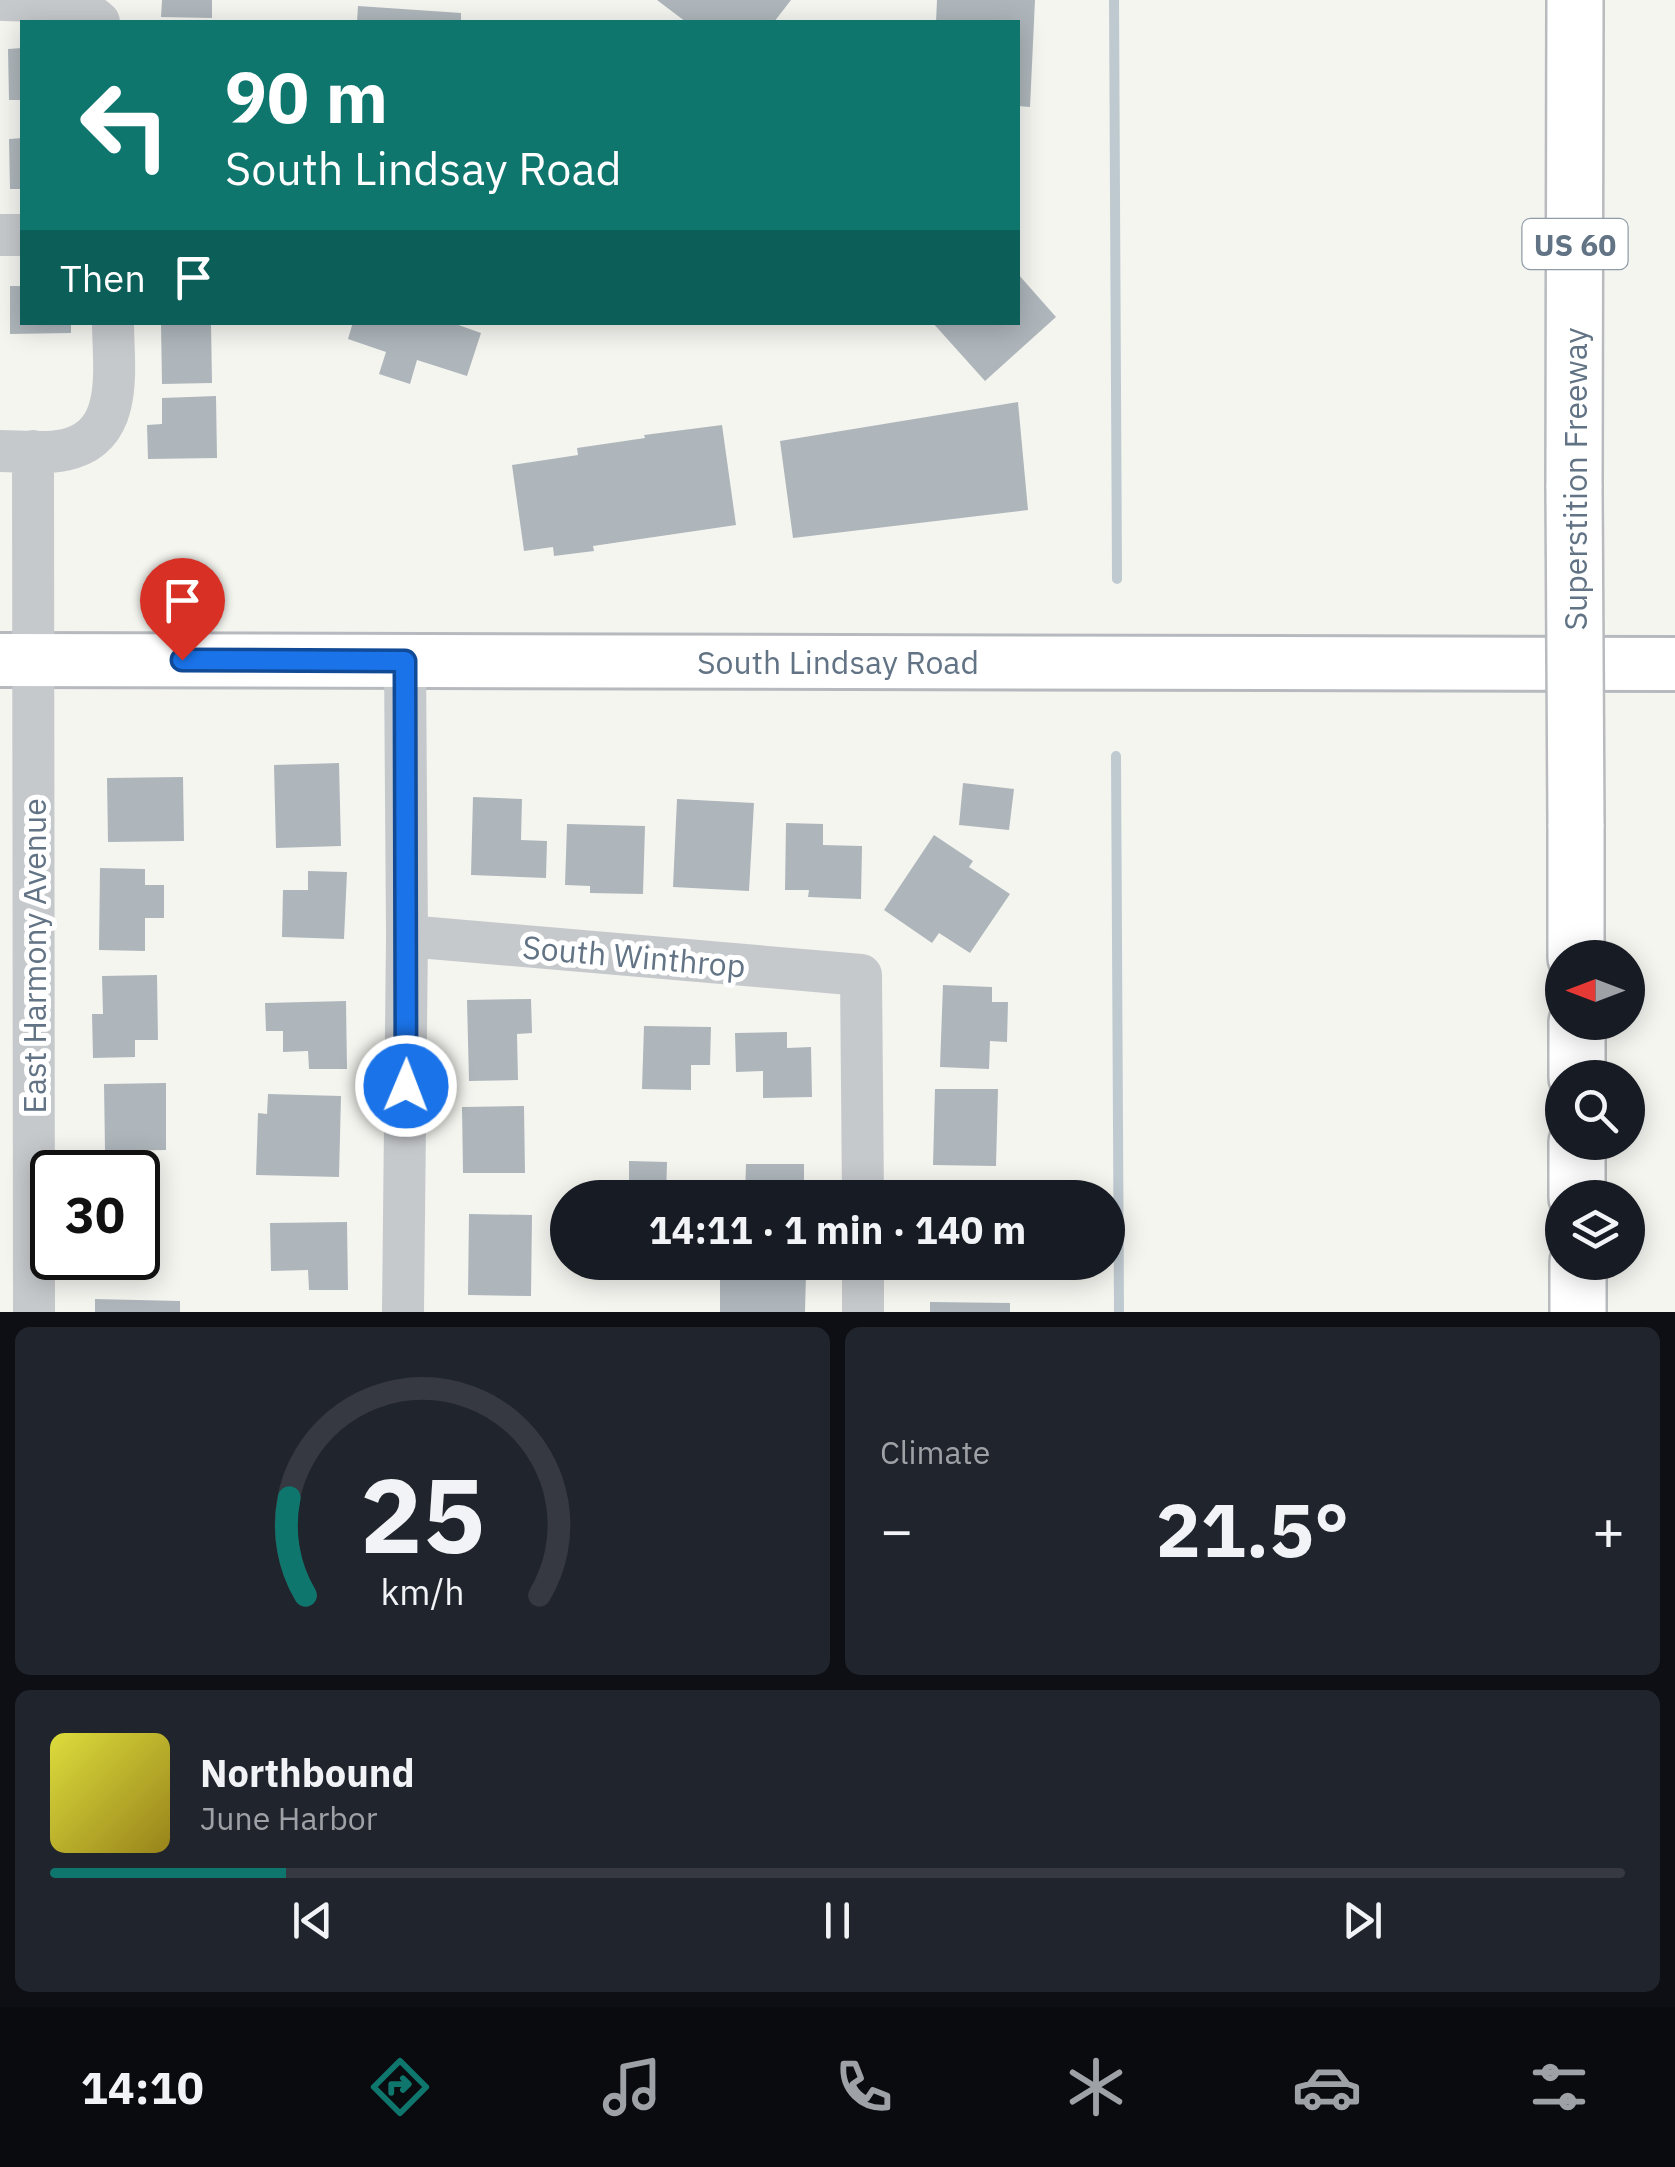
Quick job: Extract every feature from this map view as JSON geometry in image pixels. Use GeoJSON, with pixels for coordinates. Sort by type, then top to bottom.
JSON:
{"type":"FeatureCollection","features":[{"type":"Feature","properties":{"kind":"highway","name":"Superstition Freeway"},"geometry":{"type":"LineString","coordinates":[[1575,0],[1576,940]]}},
{"type":"Feature","properties":{"kind":"highway"},"geometry":{"type":"LineString","coordinates":[[1578,1280],[1578,1312]]}},
{"type":"Feature","properties":{"kind":"main road","name":"South Lindsay Road"},"geometry":{"type":"LineString","coordinates":[[17,660],[1675,664]]}},
{"type":"Feature","properties":{"kind":"street"},"geometry":{"type":"LineString","coordinates":[[3,0],[74,3],[98,20]]}},
{"type":"Feature","properties":{"kind":"street"},"geometry":{"type":"LineString","coordinates":[[17,451],[71,448],[85,442],[104,422],[113,398],[113,325]]}},
{"type":"Feature","properties":{"kind":"street","name":"East Harmony Avenue"},"geometry":{"type":"LineString","coordinates":[[17,451],[17,660],[34,1312]]}},
{"type":"Feature","properties":{"kind":"street"},"geometry":{"type":"LineString","coordinates":[[403,1312],[405,661]]}},
{"type":"Feature","properties":{"kind":"street","name":"South Winthrop"},"geometry":{"type":"LineString","coordinates":[[407,936],[861,975],[863,1180]]}},
{"type":"Feature","properties":{"kind":"street"},"geometry":{"type":"LineString","coordinates":[[863,1280],[864,1312]]}},
{"type":"Feature","properties":{"kind":"building"},"geometry":{"type":"Polygon","coordinates":[[[162,0],[212,0],[212,18],[161,17],[162,0]]]}},
{"type":"Feature","properties":{"kind":"building"},"geometry":{"type":"Polygon","coordinates":[[[657,0],[791,0],[776,20],[683,20],[657,0]]]}},
{"type":"Feature","properties":{"kind":"building"},"geometry":{"type":"Polygon","coordinates":[[[937,0],[1035,0],[1030,107],[1020,106],[1020,20],[936,20],[937,0]]]}},
{"type":"Feature","properties":{"kind":"building"},"geometry":{"type":"Polygon","coordinates":[[[358,6],[461,13],[461,20],[357,20],[358,6]]]}},
{"type":"Feature","properties":{"kind":"building"},"geometry":{"type":"Polygon","coordinates":[[[20,48],[20,100],[9,100],[8,49],[20,48]]]}},
{"type":"Feature","properties":{"kind":"building"},"geometry":{"type":"Polygon","coordinates":[[[20,138],[20,189],[10,189],[9,139],[20,138]]]}},
{"type":"Feature","properties":{"kind":"building"},"geometry":{"type":"Polygon","coordinates":[[[1020,276],[1056,317],[985,381],[935,325],[1020,325],[1020,276]]]}},
{"type":"Feature","properties":{"kind":"building"},"geometry":{"type":"Polygon","coordinates":[[[10,286],[20,286],[20,325],[71,325],[71,333],[10,334],[10,286]]]}},
{"type":"Feature","properties":{"kind":"building"},"geometry":{"type":"Polygon","coordinates":[[[161,325],[211,325],[212,383],[162,384],[161,325]]]}},
{"type":"Feature","properties":{"kind":"building"},"geometry":{"type":"Polygon","coordinates":[[[352,325],[458,325],[481,333],[467,376],[417,360],[410,384],[379,374],[386,352],[348,339],[352,325]]]}},
{"type":"Feature","properties":{"kind":"building"},"geometry":{"type":"Polygon","coordinates":[[[216,396],[217,458],[148,459],[147,425],[162,424],[162,398],[216,396]]]}},
{"type":"Feature","properties":{"kind":"building"},"geometry":{"type":"Polygon","coordinates":[[[1018,402],[1028,510],[793,538],[780,441],[1018,402]]]}},
{"type":"Feature","properties":{"kind":"building"},"geometry":{"type":"Polygon","coordinates":[[[722,425],[736,525],[593,546],[594,551],[554,556],[553,547],[524,551],[512,465],[578,455],[577,448],[645,438],[644,435],[722,425]]]}},
{"type":"Feature","properties":{"kind":"building"},"geometry":{"type":"Polygon","coordinates":[[[339,763],[341,846],[276,848],[274,765],[339,763]]]}},
{"type":"Feature","properties":{"kind":"building"},"geometry":{"type":"Polygon","coordinates":[[[183,777],[184,841],[108,842],[107,778],[183,777]]]}},
{"type":"Feature","properties":{"kind":"building"},"geometry":{"type":"Polygon","coordinates":[[[963,783],[1014,789],[1009,830],[959,825],[963,783]]]}},
{"type":"Feature","properties":{"kind":"building"},"geometry":{"type":"Polygon","coordinates":[[[473,797],[522,799],[521,840],[547,841],[546,878],[471,875],[473,797]]]}},
{"type":"Feature","properties":{"kind":"building"},"geometry":{"type":"Polygon","coordinates":[[[677,799],[754,803],[749,891],[673,887],[677,799]]]}},
{"type":"Feature","properties":{"kind":"building"},"geometry":{"type":"Polygon","coordinates":[[[786,823],[823,824],[823,845],[862,846],[861,899],[808,897],[809,890],[785,890],[786,823]]]}},
{"type":"Feature","properties":{"kind":"building"},"geometry":{"type":"Polygon","coordinates":[[[567,824],[645,826],[643,894],[590,893],[590,886],[565,885],[567,824]]]}},
{"type":"Feature","properties":{"kind":"building"},"geometry":{"type":"Polygon","coordinates":[[[934,835],[973,861],[969,867],[1010,894],[970,953],[939,933],[932,943],[884,910],[934,835]]]}},
{"type":"Feature","properties":{"kind":"building"},"geometry":{"type":"Polygon","coordinates":[[[100,868],[145,869],[145,885],[164,885],[164,918],[145,918],[145,951],[99,950],[100,868]]]}},
{"type":"Feature","properties":{"kind":"building"},"geometry":{"type":"Polygon","coordinates":[[[308,871],[347,872],[344,939],[282,937],[283,890],[308,890],[308,871]]]}},
{"type":"Feature","properties":{"kind":"building"},"geometry":{"type":"Polygon","coordinates":[[[157,975],[158,1040],[135,1040],[135,1057],[93,1058],[92,1014],[103,1014],[102,976],[157,975]]]}},
{"type":"Feature","properties":{"kind":"building"},"geometry":{"type":"Polygon","coordinates":[[[943,985],[992,987],[992,1002],[1008,1002],[1007,1042],[990,1041],[989,1069],[940,1067],[943,985]]]}},
{"type":"Feature","properties":{"kind":"building"},"geometry":{"type":"Polygon","coordinates":[[[531,999],[532,1033],[517,1034],[518,1080],[469,1081],[467,1000],[531,999]]]}},
{"type":"Feature","properties":{"kind":"building"},"geometry":{"type":"Polygon","coordinates":[[[346,1001],[347,1069],[309,1069],[308,1051],[283,1052],[283,1031],[266,1031],[265,1003],[346,1001]]]}},
{"type":"Feature","properties":{"kind":"building"},"geometry":{"type":"Polygon","coordinates":[[[644,1026],[711,1027],[710,1065],[691,1065],[691,1090],[642,1089],[644,1026]]]}},
{"type":"Feature","properties":{"kind":"building"},"geometry":{"type":"Polygon","coordinates":[[[787,1032],[787,1048],[811,1047],[812,1097],[763,1098],[763,1071],[736,1072],[735,1033],[787,1032]]]}},
{"type":"Feature","properties":{"kind":"building"},"geometry":{"type":"Polygon","coordinates":[[[166,1083],[166,1150],[105,1150],[104,1084],[166,1083]]]}},
{"type":"Feature","properties":{"kind":"building"},"geometry":{"type":"Polygon","coordinates":[[[935,1089],[998,1089],[996,1166],[933,1165],[935,1089]]]}},
{"type":"Feature","properties":{"kind":"building"},"geometry":{"type":"Polygon","coordinates":[[[268,1094],[341,1096],[339,1177],[256,1175],[258,1113],[267,1114],[268,1094]]]}},
{"type":"Feature","properties":{"kind":"building"},"geometry":{"type":"Polygon","coordinates":[[[524,1106],[525,1173],[463,1173],[462,1107],[524,1106]]]}},
{"type":"Feature","properties":{"kind":"building"},"geometry":{"type":"Polygon","coordinates":[[[629,1161],[667,1162],[666,1180],[629,1180],[629,1161]]]}},
{"type":"Feature","properties":{"kind":"building"},"geometry":{"type":"Polygon","coordinates":[[[746,1164],[804,1164],[804,1180],[746,1180],[746,1164]]]}},
{"type":"Feature","properties":{"kind":"building"},"geometry":{"type":"Polygon","coordinates":[[[469,1214],[532,1215],[531,1296],[468,1295],[469,1214]]]}},
{"type":"Feature","properties":{"kind":"building"},"geometry":{"type":"Polygon","coordinates":[[[347,1222],[348,1290],[309,1290],[308,1270],[271,1271],[270,1223],[347,1222]]]}},
{"type":"Feature","properties":{"kind":"building"},"geometry":{"type":"Polygon","coordinates":[[[720,1280],[806,1280],[805,1312],[720,1312],[720,1280]]]}},
{"type":"Feature","properties":{"kind":"building"},"geometry":{"type":"Polygon","coordinates":[[[95,1299],[180,1301],[180,1312],[95,1312],[95,1299]]]}},
{"type":"Feature","properties":{"kind":"building"},"geometry":{"type":"Polygon","coordinates":[[[930,1302],[1010,1303],[1010,1312],[930,1312],[930,1302]]]}},
{"type":"Feature","properties":{"kind":"waterway"},"geometry":{"type":"LineString","coordinates":[[1114,0],[1117,579]]}},
{"type":"Feature","properties":{"kind":"waterway"},"geometry":{"type":"LineString","coordinates":[[1116,756],[1119,1312]]}},
{"type":"Feature","properties":{"kind":"route"},"geometry":{"type":"LineString","coordinates":[[182,660],[405,661],[406,1086]]}}]}
